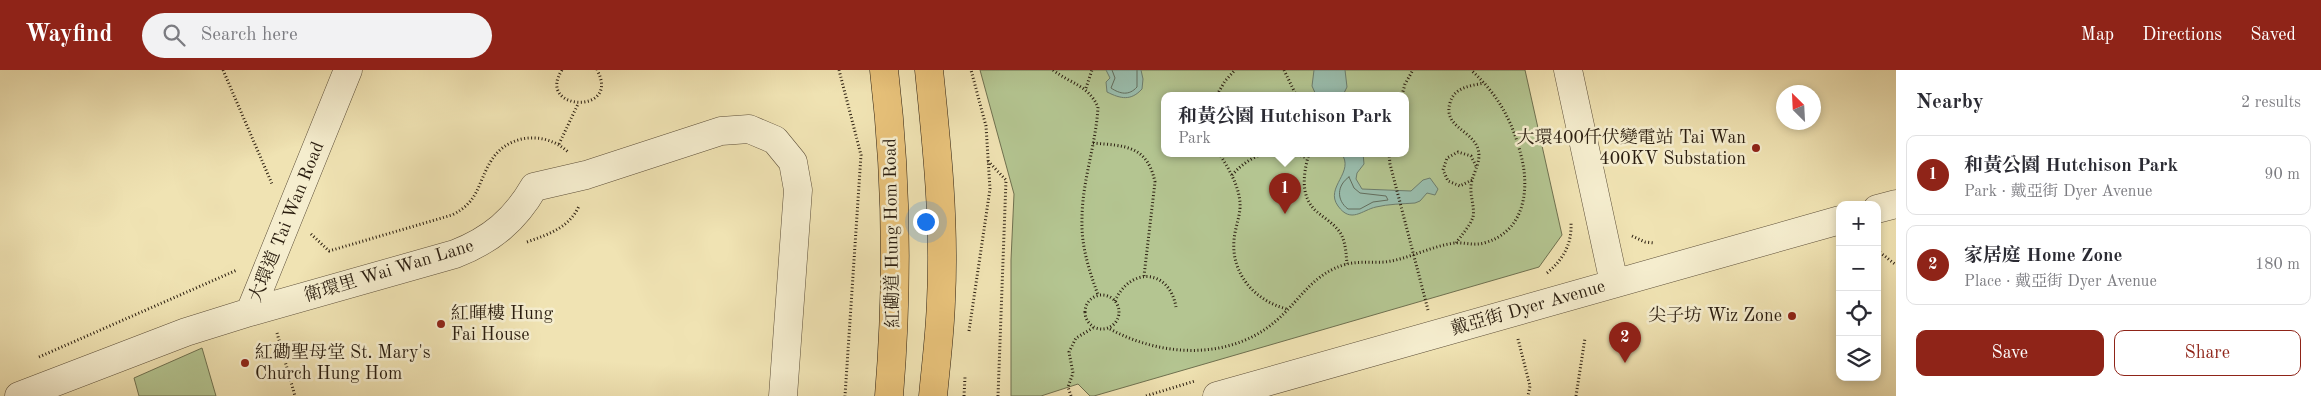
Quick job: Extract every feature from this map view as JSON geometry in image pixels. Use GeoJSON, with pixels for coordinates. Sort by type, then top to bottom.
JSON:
{"type":"FeatureCollection","features":[{"type":"Feature","properties":{"kind":"main road","name":"紅磡道 Hung Hom Road"},"geometry":{"type":"LineString","coordinates":[[884,70],[894,180],[895,229],[895,295],[889,396]]}},
{"type":"Feature","properties":{"kind":"main road"},"geometry":{"type":"LineString","coordinates":[[929,70],[939,160],[942,258],[941,301],[933,396]]}},
{"type":"Feature","properties":{"kind":"street","name":"大環道 Tai Wan Road"},"geometry":{"type":"LineString","coordinates":[[19,396],[186,332],[250,312],[350,71]]}},
{"type":"Feature","properties":{"kind":"street"},"geometry":{"type":"LineString","coordinates":[[1571,71],[1614,283]]}},
{"type":"Feature","properties":{"kind":"street","name":"衛環里 Wai Wan Lane"},"geometry":{"type":"LineString","coordinates":[[250,312],[455,254],[475,246],[509,222],[523,205],[534,187],[586,175],[721,132],[749,128],[775,140],[793,162],[798,190],[783,396]]}},
{"type":"Feature","properties":{"kind":"street"},"geometry":{"type":"LineString","coordinates":[[1881,208],[1896,204]]}},
{"type":"Feature","properties":{"kind":"street","name":"戴亞街 Dyer Avenue"},"geometry":{"type":"LineString","coordinates":[[1210,388],[1614,283],[1836,221]]}},
{"type":"Feature","properties":{"kind":"path"},"geometry":{"type":"LineString","coordinates":[[223,70],[273,188]]}},
{"type":"Feature","properties":{"kind":"path"},"geometry":{"type":"LineString","coordinates":[[562,70],[558,78],[560,92],[569,101],[578,104],[589,102],[598,93],[601,78],[597,70]]}},
{"type":"Feature","properties":{"kind":"path"},"geometry":{"type":"LineString","coordinates":[[840,70],[861,155],[845,396]]}},
{"type":"Feature","properties":{"kind":"path"},"geometry":{"type":"LineString","coordinates":[[968,340],[990,190],[986,126],[971,70]]}},
{"type":"Feature","properties":{"kind":"path"},"geometry":{"type":"LineString","coordinates":[[1053,70],[1086,88],[1098,107],[1082,219],[1083,242],[1098,294]]}},
{"type":"Feature","properties":{"kind":"path"},"geometry":{"type":"LineString","coordinates":[[1086,88],[1092,70]]}},
{"type":"Feature","properties":{"kind":"path"},"geometry":{"type":"LineString","coordinates":[[1219,92],[1225,80],[1235,70]]}},
{"type":"Feature","properties":{"kind":"path"},"geometry":{"type":"LineString","coordinates":[[1284,70],[1295,92]]}},
{"type":"Feature","properties":{"kind":"path"},"geometry":{"type":"LineString","coordinates":[[1403,92],[1404,84],[1414,70]]}},
{"type":"Feature","properties":{"kind":"path"},"geometry":{"type":"LineString","coordinates":[[1115,301],[1108,295],[1098,294],[1091,298],[1084,314],[1087,322],[1094,328],[1102,331],[1110,329],[1154,347],[1170,350],[1202,350],[1234,343],[1249,337],[1277,320],[1314,281],[1329,271],[1347,264],[1366,261],[1385,262],[1456,243],[1478,244],[1499,237],[1510,228],[1519,216],[1525,202],[1525,173],[1518,140],[1504,109],[1484,83],[1471,70]]}},
{"type":"Feature","properties":{"kind":"path"},"geometry":{"type":"LineString","coordinates":[[1456,243],[1473,217],[1472,180],[1479,157],[1477,147],[1452,122],[1448,107],[1450,100],[1462,88],[1484,83]]}},
{"type":"Feature","properties":{"kind":"path"},"geometry":{"type":"LineString","coordinates":[[559,144],[578,104]]}},
{"type":"Feature","properties":{"kind":"path"},"geometry":{"type":"LineString","coordinates":[[1093,143],[1130,148],[1143,155],[1152,167],[1155,182],[1144,276]]}},
{"type":"Feature","properties":{"kind":"path"},"geometry":{"type":"LineString","coordinates":[[1472,180],[1460,186],[1448,182],[1442,170],[1447,158],[1458,152],[1471,156],[1477,167]]}},
{"type":"Feature","properties":{"kind":"path"},"geometry":{"type":"LineString","coordinates":[[1221,157],[1232,175],[1240,202],[1234,242],[1238,268],[1252,291],[1262,300],[1287,309]]}},
{"type":"Feature","properties":{"kind":"path"},"geometry":{"type":"LineString","coordinates":[[1232,175],[1247,160],[1255,157]]}},
{"type":"Feature","properties":{"kind":"path"},"geometry":{"type":"LineString","coordinates":[[1390,157],[1428,310]]}},
{"type":"Feature","properties":{"kind":"path"},"geometry":{"type":"LineString","coordinates":[[1308,158],[1303,184],[1307,198],[1314,210],[1335,226],[1341,234],[1346,247],[1347,264]]}},
{"type":"Feature","properties":{"kind":"path"},"geometry":{"type":"LineString","coordinates":[[988,161],[1006,180],[998,396]]}},
{"type":"Feature","properties":{"kind":"path"},"geometry":{"type":"LineString","coordinates":[[1544,275],[1559,263],[1568,245],[1571,225],[1570,216]]}},
{"type":"Feature","properties":{"kind":"path"},"geometry":{"type":"LineString","coordinates":[[1628,230],[1633,237],[1645,242],[1658,243]]}},
{"type":"Feature","properties":{"kind":"path"},"geometry":{"type":"LineString","coordinates":[[1881,253],[1896,265]]}},
{"type":"Feature","properties":{"kind":"path"},"geometry":{"type":"LineString","coordinates":[[36,358],[246,266]]}},
{"type":"Feature","properties":{"kind":"path"},"geometry":{"type":"LineString","coordinates":[[1110,329],[1118,316],[1115,301],[1121,288],[1131,280],[1144,276],[1156,278],[1166,284],[1174,294],[1176,306]]}},
{"type":"Feature","properties":{"kind":"path"},"geometry":{"type":"LineString","coordinates":[[1420,312],[1437,307]]}},
{"type":"Feature","properties":{"kind":"path"},"geometry":{"type":"LineString","coordinates":[[275,327],[296,396]]}},
{"type":"Feature","properties":{"kind":"path"},"geometry":{"type":"LineString","coordinates":[[1071,396],[1068,387],[1073,373],[1069,352],[1076,338],[1094,328]]}},
{"type":"Feature","properties":{"kind":"path"},"geometry":{"type":"LineString","coordinates":[[1576,396],[1585,338]]}},
{"type":"Feature","properties":{"kind":"path"},"geometry":{"type":"LineString","coordinates":[[1518,339],[1530,386],[1528,396]]}},
{"type":"Feature","properties":{"kind":"path"},"geometry":{"type":"LineString","coordinates":[[964,396],[965,368]]}},
{"type":"Feature","properties":{"kind":"path"},"geometry":{"type":"LineString","coordinates":[[1146,396],[1210,388]]}},
{"type":"Feature","properties":{"kind":"green space"},"geometry":{"type":"Polygon","coordinates":[[[980,70],[1525,70],[1562,235],[1539,267],[1094,396],[1090,396],[1078,384],[1041,396],[1011,396],[1011,260],[1014,194],[980,70]]]}},
{"type":"Feature","properties":{"kind":"green space"},"geometry":{"type":"Polygon","coordinates":[[[202,348],[216,396],[139,396],[134,378],[202,348]]]}},
{"type":"Feature","properties":{"kind":"water"},"geometry":{"type":"Polygon","coordinates":[[[1106,70],[1141,70],[1143,79],[1142,89],[1134,96],[1126,98],[1107,92],[1106,82],[1110,78],[1106,70]]]}},
{"type":"Feature","properties":{"kind":"water"},"geometry":{"type":"Polygon","coordinates":[[[1314,70],[1345,70],[1347,87],[1344,92],[1315,92],[1312,86],[1314,70]]]}},
{"type":"Feature","properties":{"kind":"water"},"geometry":{"type":"Polygon","coordinates":[[[1343,157],[1363,157],[1364,164],[1357,173],[1356,179],[1362,189],[1411,191],[1423,180],[1430,178],[1438,189],[1435,195],[1427,193],[1420,201],[1415,203],[1381,206],[1357,214],[1347,214],[1338,206],[1335,199],[1335,192],[1345,167],[1343,157]]]}},
{"type":"Feature","properties":{"kind":"place","name":"大環400仟伏變電站 Tai Wan 400KV Substation"},"geometry":{"type":"Point","coordinates":[1756,148]}},
{"type":"Feature","properties":{"kind":"place","name":"和黃公園 Hutchison Park"},"geometry":{"type":"Point","coordinates":[1285,214]}},
{"type":"Feature","properties":{"kind":"place","name":"尖子坊 Wiz Zone"},"geometry":{"type":"Point","coordinates":[1792,316]}},
{"type":"Feature","properties":{"kind":"place","name":"紅暉樓 Hung Fai House"},"geometry":{"type":"Point","coordinates":[441,324]}},
{"type":"Feature","properties":{"kind":"place","name":"紅磡聖母堂 St. Mary's Church Hung Hom"},"geometry":{"type":"Point","coordinates":[245,363]}},
{"type":"Feature","properties":{"kind":"place","name":"家居庭 Home Zone"},"geometry":{"type":"Point","coordinates":[1625,363]}}]}
